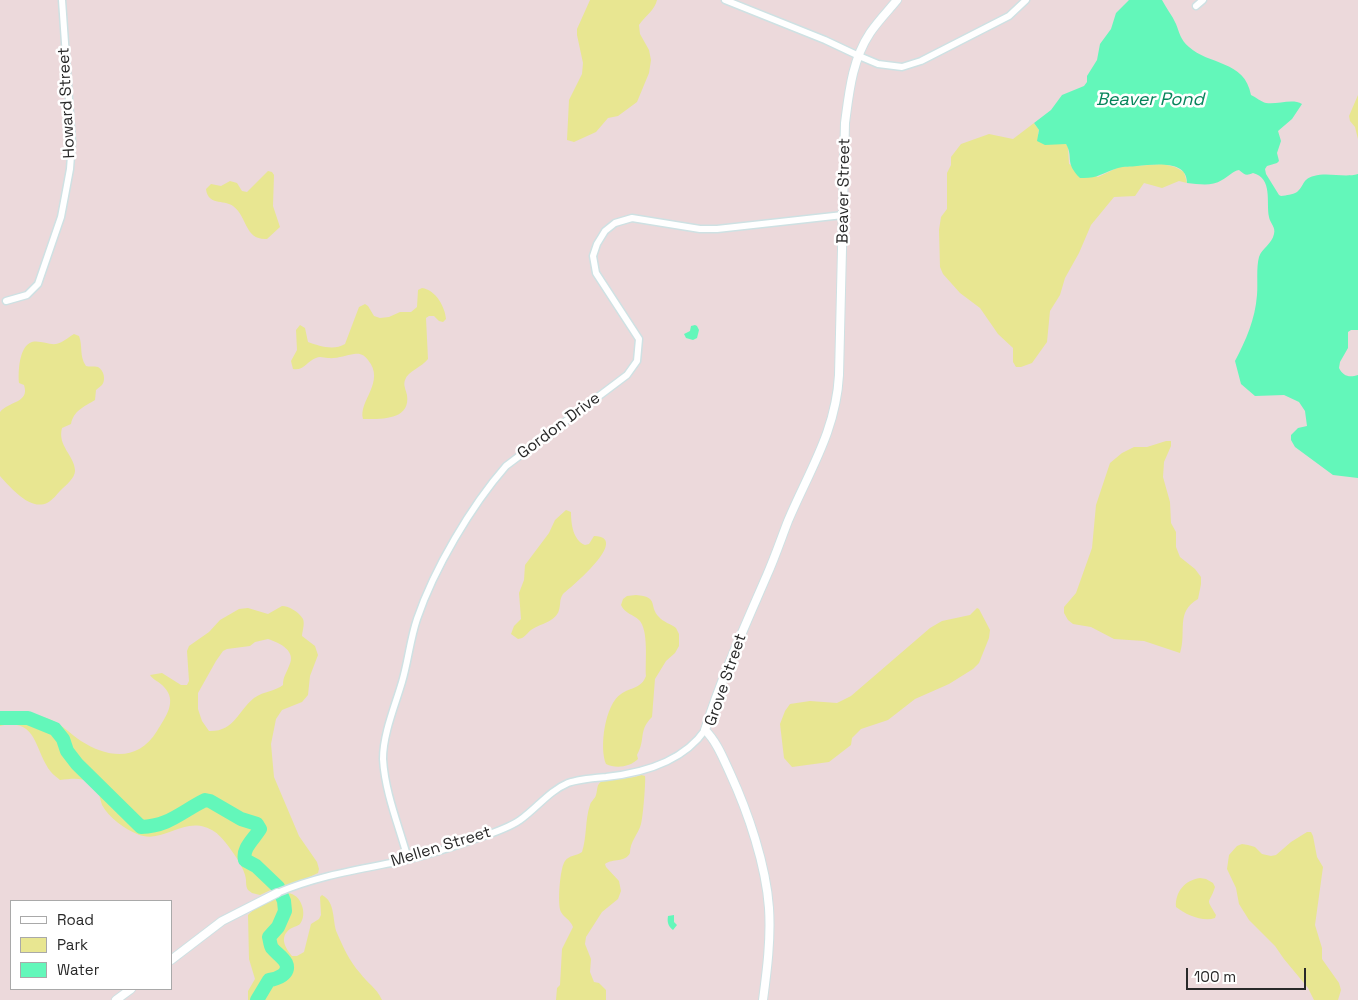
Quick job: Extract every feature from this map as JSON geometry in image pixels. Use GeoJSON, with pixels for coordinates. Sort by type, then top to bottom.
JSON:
{"type":"FeatureCollection","features":[{"type":"Feature","properties":{"kind":"street","name":"Howard Street"},"geometry":{"type":"LineString","coordinates":[[6,301],[27,295],[38,284],[66,196],[72,142],[62,0]]}},
{"type":"Feature","properties":{"kind":"street"},"geometry":{"type":"LineString","coordinates":[[725,0],[825,40],[878,64],[902,67],[921,61],[1009,16],[1026,0]]}},
{"type":"Feature","properties":{"kind":"street","name":"Beaver Street"},"geometry":{"type":"LineString","coordinates":[[838,395],[845,124],[850,82],[858,56],[868,36],[897,0]]}},
{"type":"Feature","properties":{"kind":"street"},"geometry":{"type":"LineString","coordinates":[[1196,6],[1203,0]]}},
{"type":"Feature","properties":{"kind":"street","name":"Gordon Drive"},"geometry":{"type":"LineString","coordinates":[[408,859],[386,786],[383,758],[389,721],[403,681],[416,622],[428,589],[449,549],[493,480],[506,466],[627,374],[636,361],[639,339],[596,273],[593,256],[605,230],[615,223],[632,218],[700,229],[718,229],[843,215]]}},
{"type":"Feature","properties":{"kind":"street","name":"Grove Street"},"geometry":{"type":"LineString","coordinates":[[763,1000],[769,933],[769,908],[763,873],[748,816],[739,793],[713,738],[705,730],[730,660],[768,573],[788,520],[827,435],[838,395]]}},
{"type":"Feature","properties":{"kind":"street","name":"Mellen Street"},"geometry":{"type":"LineString","coordinates":[[172,959],[222,921],[280,891],[345,871],[408,859],[475,839],[510,826],[552,792],[567,784],[629,773],[660,765],[688,750],[705,730]]}},
{"type":"Feature","properties":{"kind":"street"},"geometry":{"type":"LineString","coordinates":[[116,1000],[131,990]]}},
{"type":"Feature","properties":{"kind":"green space"},"geometry":{"type":"Polygon","coordinates":[[[590,0],[657,0],[652,10],[639,25],[640,34],[649,50],[651,60],[649,73],[637,102],[618,116],[608,118],[596,132],[574,142],[567,140],[569,100],[582,74],[583,63],[577,29],[590,0]]]}},
{"type":"Feature","properties":{"kind":"green space"},"geometry":{"type":"Polygon","coordinates":[[[1358,95],[1358,139],[1355,127],[1350,121],[1349,116],[1358,95]]]}},
{"type":"Feature","properties":{"kind":"green space"},"geometry":{"type":"Polygon","coordinates":[[[1034,123],[1039,130],[1038,134],[1066,144],[1068,147],[1069,164],[1098,177],[1119,167],[1163,164],[1184,172],[1187,183],[1179,181],[1162,188],[1144,183],[1135,196],[1114,197],[1091,225],[1079,253],[1065,278],[1060,295],[1050,311],[1047,342],[1032,363],[1016,367],[1013,362],[1013,348],[998,334],[980,308],[960,293],[943,274],[940,267],[939,230],[941,217],[947,209],[947,173],[951,165],[951,157],[961,144],[989,134],[1013,139],[1034,123]]]}},
{"type":"Feature","properties":{"kind":"green space"},"geometry":{"type":"Polygon","coordinates":[[[268,171],[274,175],[273,206],[280,227],[267,239],[254,236],[233,206],[213,200],[207,194],[206,189],[211,184],[221,186],[230,181],[237,183],[242,191],[247,192],[268,171]]]}},
{"type":"Feature","properties":{"kind":"green space"},"geometry":{"type":"Polygon","coordinates":[[[422,288],[432,292],[439,300],[444,309],[446,319],[443,322],[434,316],[426,318],[428,359],[405,380],[407,403],[404,410],[399,414],[385,418],[363,419],[364,405],[373,384],[374,376],[373,368],[362,355],[354,354],[331,358],[318,357],[300,369],[293,369],[291,361],[297,350],[296,330],[300,325],[305,328],[308,342],[326,347],[341,346],[345,344],[359,307],[365,304],[374,316],[380,318],[389,317],[400,312],[411,312],[417,307],[418,290],[422,288]]]}},
{"type":"Feature","properties":{"kind":"green space"},"geometry":{"type":"Polygon","coordinates":[[[74,334],[79,336],[86,366],[100,368],[104,380],[102,385],[96,390],[95,400],[74,415],[71,424],[62,428],[62,440],[74,466],[74,476],[49,502],[41,505],[34,504],[21,497],[0,476],[0,412],[21,399],[24,395],[24,385],[19,383],[20,360],[28,344],[41,342],[56,344],[74,334]]]}},
{"type":"Feature","properties":{"kind":"green space"},"geometry":{"type":"Polygon","coordinates":[[[1171,441],[1171,446],[1164,462],[1163,477],[1170,502],[1171,523],[1176,532],[1176,547],[1180,557],[1195,569],[1201,577],[1198,599],[1186,610],[1184,616],[1180,653],[1144,641],[1114,639],[1091,627],[1073,624],[1064,613],[1064,607],[1076,593],[1092,548],[1096,505],[1110,463],[1122,453],[1134,447],[1147,447],[1171,441]]]}},
{"type":"Feature","properties":{"kind":"green space"},"geometry":{"type":"Polygon","coordinates":[[[566,510],[571,512],[575,536],[581,543],[589,544],[594,536],[604,539],[606,545],[595,564],[563,594],[557,614],[547,622],[531,630],[524,637],[518,639],[511,634],[514,626],[521,619],[519,593],[524,580],[525,565],[549,533],[555,520],[566,510]]]}},
{"type":"Feature","properties":{"kind":"green space"},"geometry":{"type":"Polygon","coordinates":[[[636,595],[651,600],[659,617],[676,628],[679,634],[679,646],[675,653],[666,661],[655,679],[652,717],[643,731],[637,755],[638,759],[635,762],[618,767],[606,764],[604,757],[603,737],[607,716],[615,699],[621,694],[639,686],[646,676],[646,646],[642,625],[637,618],[621,605],[623,599],[627,596],[636,595]]]}},
{"type":"Feature","properties":{"kind":"green space"},"geometry":{"type":"Polygon","coordinates":[[[282,606],[288,607],[301,616],[304,621],[302,636],[315,646],[318,655],[310,676],[308,695],[302,702],[282,710],[276,719],[271,744],[274,777],[299,836],[317,862],[319,869],[318,873],[286,888],[277,887],[260,895],[252,893],[247,888],[244,871],[233,852],[219,835],[204,827],[185,827],[157,836],[147,837],[127,829],[113,819],[105,810],[96,788],[88,781],[83,779],[60,780],[53,774],[45,764],[33,738],[22,726],[0,726],[0,714],[37,716],[54,721],[91,747],[112,753],[132,752],[141,748],[149,741],[169,709],[170,698],[168,692],[150,675],[162,673],[181,685],[187,685],[189,681],[187,651],[189,646],[209,632],[220,620],[239,609],[248,608],[268,614],[282,606]],[[268,639],[255,642],[250,646],[223,651],[198,693],[198,709],[202,721],[209,731],[224,728],[235,720],[254,698],[283,685],[291,656],[286,648],[268,639]]]}},
{"type":"Feature","properties":{"kind":"green space"},"geometry":{"type":"Polygon","coordinates":[[[977,608],[990,630],[989,638],[979,663],[973,669],[949,684],[915,699],[888,720],[861,729],[852,738],[851,745],[829,762],[792,767],[784,758],[780,724],[790,704],[810,701],[837,703],[851,696],[930,628],[942,621],[970,615],[977,608]]]}},
{"type":"Feature","properties":{"kind":"green space"},"geometry":{"type":"Polygon","coordinates":[[[645,776],[642,820],[631,845],[630,853],[625,858],[605,864],[619,881],[621,891],[618,899],[602,912],[586,937],[585,944],[591,959],[590,972],[594,982],[599,983],[606,990],[606,1000],[556,1000],[557,988],[560,985],[562,949],[573,927],[562,914],[559,902],[563,865],[569,858],[582,852],[588,810],[600,783],[606,780],[645,776]]]}},
{"type":"Feature","properties":{"kind":"green space"},"geometry":{"type":"Polygon","coordinates":[[[1307,832],[1311,832],[1313,836],[1317,857],[1323,867],[1315,925],[1322,948],[1322,959],[1339,983],[1341,990],[1338,1000],[1314,1000],[1308,988],[1275,946],[1249,920],[1239,904],[1236,888],[1227,869],[1229,855],[1237,846],[1242,844],[1248,845],[1255,847],[1262,854],[1276,855],[1291,842],[1307,832]]]}},
{"type":"Feature","properties":{"kind":"green space"},"geometry":{"type":"Polygon","coordinates":[[[1200,878],[1213,883],[1215,887],[1209,901],[1216,915],[1215,918],[1195,917],[1176,907],[1177,896],[1182,888],[1190,881],[1200,878]]]}},
{"type":"Feature","properties":{"kind":"green space"},"geometry":{"type":"Polygon","coordinates":[[[288,893],[293,894],[300,901],[303,910],[300,924],[290,929],[284,939],[285,946],[292,956],[297,956],[304,952],[311,924],[319,919],[321,915],[320,897],[322,895],[330,902],[335,928],[347,954],[356,969],[382,1000],[248,1000],[248,991],[255,979],[249,959],[248,915],[254,909],[288,893]]]}},
{"type":"Feature","properties":{"kind":"water","name":"Beaver Pond"},"geometry":{"type":"Polygon","coordinates":[[[1129,0],[1162,0],[1186,44],[1197,53],[1234,69],[1247,84],[1251,95],[1262,102],[1298,102],[1302,104],[1292,119],[1278,131],[1281,141],[1277,153],[1279,161],[1267,166],[1265,169],[1279,195],[1297,192],[1310,177],[1358,174],[1358,330],[1348,332],[1348,348],[1340,362],[1339,368],[1347,376],[1358,375],[1358,478],[1333,475],[1295,447],[1291,440],[1291,435],[1298,428],[1307,426],[1305,411],[1299,402],[1284,395],[1255,396],[1241,384],[1235,361],[1254,313],[1259,257],[1271,241],[1274,232],[1274,227],[1269,217],[1264,180],[1253,173],[1246,175],[1239,170],[1214,184],[1187,183],[1186,175],[1181,170],[1168,165],[1123,167],[1095,177],[1080,178],[1072,168],[1066,144],[1045,145],[1037,141],[1039,130],[1034,123],[1051,110],[1062,95],[1084,86],[1087,82],[1087,76],[1097,60],[1100,44],[1111,29],[1116,13],[1129,0]]]}},
{"type":"Feature","properties":{"kind":"water"},"geometry":{"type":"Polygon","coordinates":[[[695,325],[699,330],[697,338],[693,340],[686,338],[684,334],[690,331],[691,326],[695,325]]]}},
{"type":"Feature","properties":{"kind":"water"},"geometry":{"type":"Polygon","coordinates":[[[674,915],[674,922],[677,925],[673,930],[669,925],[668,916],[674,915]]]}},
{"type":"Feature","properties":{"kind":"waterway"},"geometry":{"type":"LineString","coordinates":[[0,718],[28,718],[55,729],[63,739],[67,751],[77,764],[141,827],[167,821],[205,800],[241,819],[257,824],[260,829],[245,852],[245,860],[256,866],[278,887],[284,901],[285,911],[278,927],[269,937],[272,948],[283,959],[287,967],[285,973],[269,980],[257,1000]]}}]}
